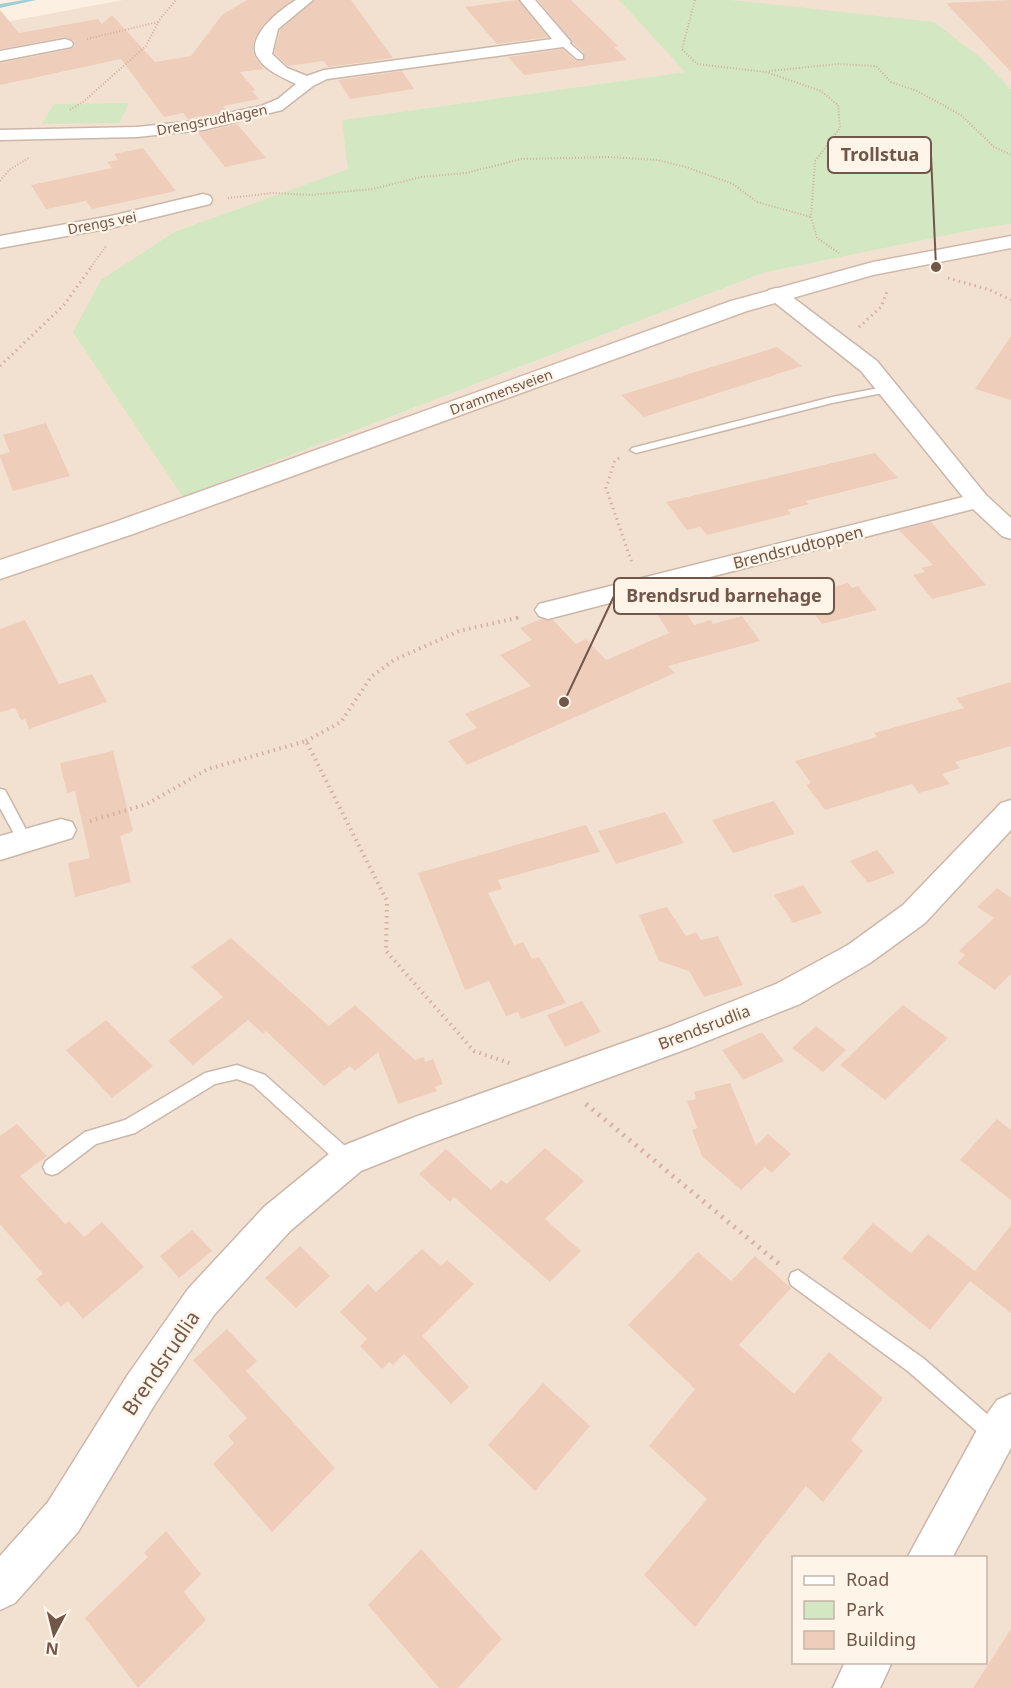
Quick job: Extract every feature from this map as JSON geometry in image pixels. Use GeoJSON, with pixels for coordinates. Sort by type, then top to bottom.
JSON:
{"type":"FeatureCollection","features":[{"type":"Feature","properties":{"kind":"main road","name":"Drammensveien"},"geometry":{"type":"LineString","coordinates":[[0,570],[776,294],[896,262],[1011,242]]}},
{"type":"Feature","properties":{"kind":"street"},"geometry":{"type":"LineString","coordinates":[[306,0],[279,18],[267,30],[264,39],[264,55],[281,71],[306,82]]}},
{"type":"Feature","properties":{"kind":"street"},"geometry":{"type":"LineString","coordinates":[[527,0],[562,42]]}},
{"type":"Feature","properties":{"kind":"street","name":"Drengsrudhagen"},"geometry":{"type":"LineString","coordinates":[[0,135],[37,131],[170,130],[269,110],[288,101],[306,82],[324,75],[562,42]]}},
{"type":"Feature","properties":{"kind":"street"},"geometry":{"type":"LineString","coordinates":[[0,56],[65,44]]}},
{"type":"Feature","properties":{"kind":"street","name":"Drengs vei"},"geometry":{"type":"LineString","coordinates":[[0,242],[111,222],[203,200]]}},
{"type":"Feature","properties":{"kind":"street"},"geometry":{"type":"LineString","coordinates":[[776,294],[869,366],[978,500],[1011,531]]}},
{"type":"Feature","properties":{"kind":"street","name":"Brendsrudtoppen"},"geometry":{"type":"LineString","coordinates":[[548,610],[978,500]]}},
{"type":"Feature","properties":{"kind":"street","name":"Brendsrudlia"},"geometry":{"type":"LineString","coordinates":[[0,1588],[63,1517],[141,1390],[201,1302],[277,1219],[348,1160],[788,994],[858,954],[914,914],[1011,811]]}},
{"type":"Feature","properties":{"kind":"street"},"geometry":{"type":"LineString","coordinates":[[12,844],[61,830]]}},
{"type":"Feature","properties":{"kind":"street"},"geometry":{"type":"LineString","coordinates":[[929,1556],[1004,1424]]}},
{"type":"Feature","properties":{"kind":"street"},"geometry":{"type":"LineString","coordinates":[[856,1688],[869,1664]]}},
{"type":"Feature","properties":{"kind":"lane"},"geometry":{"type":"LineString","coordinates":[[562,42],[580,57]]}},
{"type":"Feature","properties":{"kind":"lane"},"geometry":{"type":"LineString","coordinates":[[636,450],[832,400],[890,389]]}},
{"type":"Feature","properties":{"kind":"lane"},"geometry":{"type":"LineString","coordinates":[[0,794],[12,844]]}},
{"type":"Feature","properties":{"kind":"lane"},"geometry":{"type":"LineString","coordinates":[[52,1167],[91,1138],[129,1126],[162,1110],[211,1078],[237,1072],[259,1080],[348,1160]]}},
{"type":"Feature","properties":{"kind":"lane"},"geometry":{"type":"LineString","coordinates":[[798,1279],[916,1365],[1004,1424]]}},
{"type":"Feature","properties":{"kind":"path"},"geometry":{"type":"LineString","coordinates":[[37,131],[83,102],[146,46],[159,21],[176,0]]}},
{"type":"Feature","properties":{"kind":"path"},"geometry":{"type":"LineString","coordinates":[[694,0],[681,49],[697,64],[766,72],[838,64],[876,66],[891,82],[917,91],[961,115],[994,147],[1011,155]]}},
{"type":"Feature","properties":{"kind":"path"},"geometry":{"type":"LineString","coordinates":[[65,44],[124,32],[159,21]]}},
{"type":"Feature","properties":{"kind":"path"},"geometry":{"type":"LineString","coordinates":[[766,72],[821,92],[838,105],[840,128],[815,161],[811,217],[817,238],[840,253]]}},
{"type":"Feature","properties":{"kind":"path"},"geometry":{"type":"LineString","coordinates":[[203,200],[273,193],[311,195],[373,189],[421,177],[466,173],[521,159],[610,157],[657,160],[686,166],[734,184],[757,202],[811,217]]}},
{"type":"Feature","properties":{"kind":"path"},"geometry":{"type":"LineString","coordinates":[[0,366],[64,305],[109,241],[111,222]]}},
{"type":"Feature","properties":{"kind":"path"},"geometry":{"type":"LineString","coordinates":[[846,348],[850,335],[880,307],[896,262],[920,272],[990,290],[1011,300]]}},
{"type":"Feature","properties":{"kind":"path"},"geometry":{"type":"LineString","coordinates":[[636,450],[615,460],[606,488],[640,587]]}},
{"type":"Feature","properties":{"kind":"path"},"geometry":{"type":"LineString","coordinates":[[61,830],[147,804],[208,769],[306,741],[341,722],[371,677],[394,660],[459,632],[548,610]]}},
{"type":"Feature","properties":{"kind":"path"},"geometry":{"type":"LineString","coordinates":[[306,741],[387,901],[386,951],[474,1051],[560,1081],[717,1214],[798,1279]]}},
{"type":"Feature","properties":{"kind":"shaded area"},"geometry":{"type":"Polygon","coordinates":[[[123,0],[619,0],[686,72],[342,120],[349,169],[176,231],[183,497],[763,273],[1011,224],[1011,1688],[0,1688],[0,23],[123,0]]]}},
{"type":"Feature","properties":{"kind":"shaded area"},"geometry":{"type":"Polygon","coordinates":[[[731,0],[1011,0],[1011,89],[981,58],[731,0]]]}},
{"type":"Feature","properties":{"kind":"green space"},"geometry":{"type":"Polygon","coordinates":[[[619,0],[731,0],[934,22],[981,58],[1011,89],[1011,224],[763,273],[183,497],[73,332],[101,280],[176,231],[348,169],[342,120],[685,72],[619,0]]]}},
{"type":"Feature","properties":{"kind":"green space"},"geometry":{"type":"Polygon","coordinates":[[[129,103],[119,123],[42,124],[54,104],[129,103]]]}},
{"type":"Feature","properties":{"kind":"building"},"geometry":{"type":"Polygon","coordinates":[[[247,0],[292,0],[265,23],[254,40],[253,50],[256,59],[264,69],[240,72],[255,90],[252,91],[259,99],[223,106],[227,111],[188,119],[183,113],[164,117],[121,59],[0,85],[0,63],[71,49],[75,45],[73,40],[65,37],[0,49],[0,10],[19,33],[98,19],[102,24],[112,15],[155,62],[191,56],[222,15],[247,0]]]}},
{"type":"Feature","properties":{"kind":"building"},"geometry":{"type":"Polygon","coordinates":[[[315,0],[351,0],[393,58],[328,67],[324,61],[288,66],[274,53],[280,30],[315,0]]]}},
{"type":"Feature","properties":{"kind":"building"},"geometry":{"type":"Polygon","coordinates":[[[518,0],[548,37],[497,44],[465,7],[518,0]]]}},
{"type":"Feature","properties":{"kind":"building"},"geometry":{"type":"Polygon","coordinates":[[[538,0],[571,0],[618,46],[614,47],[627,60],[524,75],[508,57],[563,49],[576,61],[585,59],[584,53],[538,0]]]}},
{"type":"Feature","properties":{"kind":"building"},"geometry":{"type":"Polygon","coordinates":[[[1011,0],[1011,72],[946,3],[1011,0]]]}},
{"type":"Feature","properties":{"kind":"building"},"geometry":{"type":"Polygon","coordinates":[[[402,71],[414,89],[350,99],[338,80],[402,71]]]}},
{"type":"Feature","properties":{"kind":"building"},"geometry":{"type":"Polygon","coordinates":[[[237,124],[266,158],[225,167],[198,133],[237,124]]]}},
{"type":"Feature","properties":{"kind":"building"},"geometry":{"type":"Polygon","coordinates":[[[143,148],[176,191],[92,209],[86,201],[46,209],[31,185],[112,168],[107,162],[118,160],[114,154],[143,148]]]}},
{"type":"Feature","properties":{"kind":"building"},"geometry":{"type":"Polygon","coordinates":[[[1011,336],[1011,400],[975,389],[1011,336]]]}},
{"type":"Feature","properties":{"kind":"building"},"geometry":{"type":"Polygon","coordinates":[[[777,347],[802,366],[644,417],[621,395],[777,347]]]}},
{"type":"Feature","properties":{"kind":"building"},"geometry":{"type":"Polygon","coordinates":[[[46,423],[70,476],[13,491],[0,457],[10,452],[3,435],[46,423]]]}},
{"type":"Feature","properties":{"kind":"building"},"geometry":{"type":"Polygon","coordinates":[[[875,453],[898,478],[806,501],[809,504],[787,510],[791,514],[707,535],[700,527],[687,530],[666,502],[875,453]]]}},
{"type":"Feature","properties":{"kind":"building"},"geometry":{"type":"Polygon","coordinates":[[[931,522],[986,585],[932,599],[913,575],[925,572],[921,568],[933,565],[899,530],[931,522]]]}},
{"type":"Feature","properties":{"kind":"building"},"geometry":{"type":"Polygon","coordinates":[[[848,583],[852,588],[858,586],[877,610],[822,624],[804,600],[816,597],[812,593],[848,583]]]}},
{"type":"Feature","properties":{"kind":"building"},"geometry":{"type":"Polygon","coordinates":[[[673,592],[694,625],[711,620],[713,624],[742,616],[760,641],[668,666],[675,673],[467,765],[448,741],[477,728],[465,714],[531,686],[500,655],[532,640],[520,628],[541,619],[553,620],[576,644],[586,639],[606,660],[669,633],[647,598],[673,592]]]}},
{"type":"Feature","properties":{"kind":"building"},"geometry":{"type":"Polygon","coordinates":[[[25,620],[59,684],[92,674],[107,702],[29,729],[25,719],[21,720],[15,708],[0,712],[0,629],[25,620]]]}},
{"type":"Feature","properties":{"kind":"building"},"geometry":{"type":"Polygon","coordinates":[[[1011,682],[1011,746],[955,762],[960,768],[942,774],[950,784],[919,793],[912,784],[825,810],[806,785],[811,783],[795,761],[877,737],[874,733],[964,708],[956,698],[1011,682]]]}},
{"type":"Feature","properties":{"kind":"building"},"geometry":{"type":"Polygon","coordinates":[[[113,751],[133,831],[120,836],[131,882],[75,897],[68,863],[90,858],[75,791],[67,793],[60,763],[113,751]]]}},
{"type":"Feature","properties":{"kind":"building"},"geometry":{"type":"Polygon","coordinates":[[[774,801],[795,834],[733,853],[712,820],[774,801]]]}},
{"type":"Feature","properties":{"kind":"building"},"geometry":{"type":"Polygon","coordinates":[[[665,812],[684,843],[616,864],[598,831],[665,812]]]}},
{"type":"Feature","properties":{"kind":"building"},"geometry":{"type":"Polygon","coordinates":[[[586,825],[600,852],[498,880],[502,889],[488,893],[514,945],[523,942],[532,959],[539,957],[566,1003],[521,1019],[518,1012],[506,1016],[489,981],[465,990],[418,873],[586,825]]]}},
{"type":"Feature","properties":{"kind":"building"},"geometry":{"type":"Polygon","coordinates":[[[877,850],[895,873],[868,883],[850,861],[877,850]]]}},
{"type":"Feature","properties":{"kind":"building"},"geometry":{"type":"Polygon","coordinates":[[[803,885],[822,913],[793,923],[774,895],[803,885]]]}},
{"type":"Feature","properties":{"kind":"building"},"geometry":{"type":"Polygon","coordinates":[[[997,888],[1011,898],[1011,974],[995,990],[957,963],[965,955],[959,951],[994,918],[977,907],[997,888]]]}},
{"type":"Feature","properties":{"kind":"building"},"geometry":{"type":"Polygon","coordinates":[[[667,907],[686,936],[696,932],[701,940],[718,936],[743,985],[704,997],[689,971],[659,961],[639,915],[667,907]]]}},
{"type":"Feature","properties":{"kind":"building"},"geometry":{"type":"Polygon","coordinates":[[[231,938],[329,1026],[355,1005],[415,1060],[424,1057],[425,1062],[433,1059],[443,1084],[435,1087],[437,1091],[398,1104],[378,1052],[355,1071],[350,1066],[324,1086],[266,1031],[263,1034],[248,1020],[193,1065],[168,1041],[223,997],[191,967],[231,938]]]}},
{"type":"Feature","properties":{"kind":"building"},"geometry":{"type":"Polygon","coordinates":[[[582,1001],[601,1032],[565,1047],[547,1015],[582,1001]]]}},
{"type":"Feature","properties":{"kind":"building"},"geometry":{"type":"Polygon","coordinates":[[[903,1005],[948,1038],[885,1100],[840,1065],[903,1005]]]}},
{"type":"Feature","properties":{"kind":"building"},"geometry":{"type":"Polygon","coordinates":[[[106,1020],[153,1066],[112,1098],[66,1050],[106,1020]]]}},
{"type":"Feature","properties":{"kind":"building"},"geometry":{"type":"Polygon","coordinates":[[[816,1026],[846,1050],[823,1072],[792,1048],[816,1026]]]}},
{"type":"Feature","properties":{"kind":"building"},"geometry":{"type":"Polygon","coordinates":[[[762,1032],[784,1061],[743,1080],[722,1050],[762,1032]]]}},
{"type":"Feature","properties":{"kind":"building"},"geometry":{"type":"Polygon","coordinates":[[[730,1083],[756,1145],[768,1134],[791,1154],[772,1173],[765,1167],[741,1190],[702,1156],[692,1130],[697,1128],[687,1101],[696,1099],[694,1092],[730,1083]]]}},
{"type":"Feature","properties":{"kind":"building"},"geometry":{"type":"Polygon","coordinates":[[[997,1119],[1011,1130],[1011,1200],[960,1160],[997,1119]]]}},
{"type":"Feature","properties":{"kind":"building"},"geometry":{"type":"Polygon","coordinates":[[[17,1124],[47,1156],[20,1176],[65,1224],[69,1221],[84,1237],[102,1222],[144,1267],[83,1319],[68,1301],[61,1307],[36,1279],[43,1274],[0,1224],[0,1136],[17,1124]]]}},
{"type":"Feature","properties":{"kind":"building"},"geometry":{"type":"Polygon","coordinates":[[[545,1148],[584,1181],[545,1219],[581,1251],[550,1282],[454,1197],[450,1202],[419,1174],[446,1149],[491,1190],[501,1180],[507,1184],[545,1148]]]}},
{"type":"Feature","properties":{"kind":"building"},"geometry":{"type":"Polygon","coordinates":[[[873,1223],[911,1253],[928,1234],[975,1271],[1011,1225],[1011,1313],[970,1281],[930,1330],[842,1258],[873,1223]]]}},
{"type":"Feature","properties":{"kind":"building"},"geometry":{"type":"Polygon","coordinates":[[[192,1230],[212,1251],[179,1278],[160,1256],[192,1230]]]}},
{"type":"Feature","properties":{"kind":"building"},"geometry":{"type":"Polygon","coordinates":[[[300,1246],[330,1276],[296,1308],[265,1278],[300,1246]]]}},
{"type":"Feature","properties":{"kind":"building"},"geometry":{"type":"Polygon","coordinates":[[[422,1249],[441,1266],[447,1260],[474,1284],[422,1336],[469,1387],[451,1404],[404,1354],[393,1365],[389,1362],[382,1369],[360,1346],[367,1339],[340,1312],[368,1284],[376,1292],[422,1249]]]}},
{"type":"Feature","properties":{"kind":"building"},"geometry":{"type":"Polygon","coordinates":[[[698,1252],[731,1281],[755,1256],[791,1288],[739,1345],[794,1394],[829,1352],[883,1398],[851,1440],[863,1451],[823,1502],[806,1486],[695,1627],[644,1575],[707,1499],[649,1446],[695,1389],[628,1325],[698,1252]]]}},
{"type":"Feature","properties":{"kind":"building"},"geometry":{"type":"Polygon","coordinates":[[[227,1329],[257,1361],[246,1371],[335,1468],[272,1532],[213,1464],[234,1443],[228,1436],[247,1418],[193,1360],[227,1329]]]}},
{"type":"Feature","properties":{"kind":"building"},"geometry":{"type":"Polygon","coordinates":[[[543,1383],[590,1426],[535,1491],[488,1445],[543,1383]]]}},
{"type":"Feature","properties":{"kind":"building"},"geometry":{"type":"Polygon","coordinates":[[[166,1531],[201,1574],[184,1592],[206,1620],[138,1688],[85,1618],[148,1557],[144,1553],[166,1531]]]}},
{"type":"Feature","properties":{"kind":"building"},"geometry":{"type":"Polygon","coordinates":[[[421,1549],[502,1639],[458,1688],[439,1688],[368,1605],[421,1549]]]}},
{"type":"Feature","properties":{"kind":"building"},"geometry":{"type":"Polygon","coordinates":[[[1011,1629],[1011,1688],[973,1688],[1011,1629]]]}},
{"type":"Feature","properties":{"kind":"waterway"},"geometry":{"type":"LineString","coordinates":[[0,6],[33,0]]}},
{"type":"Feature","properties":{"kind":"place","name":"Trollstua"},"geometry":{"type":"Point","coordinates":[936,267]}},
{"type":"Feature","properties":{"kind":"place","name":"Brendsrud barnehage"},"geometry":{"type":"Point","coordinates":[564,702]}}]}
